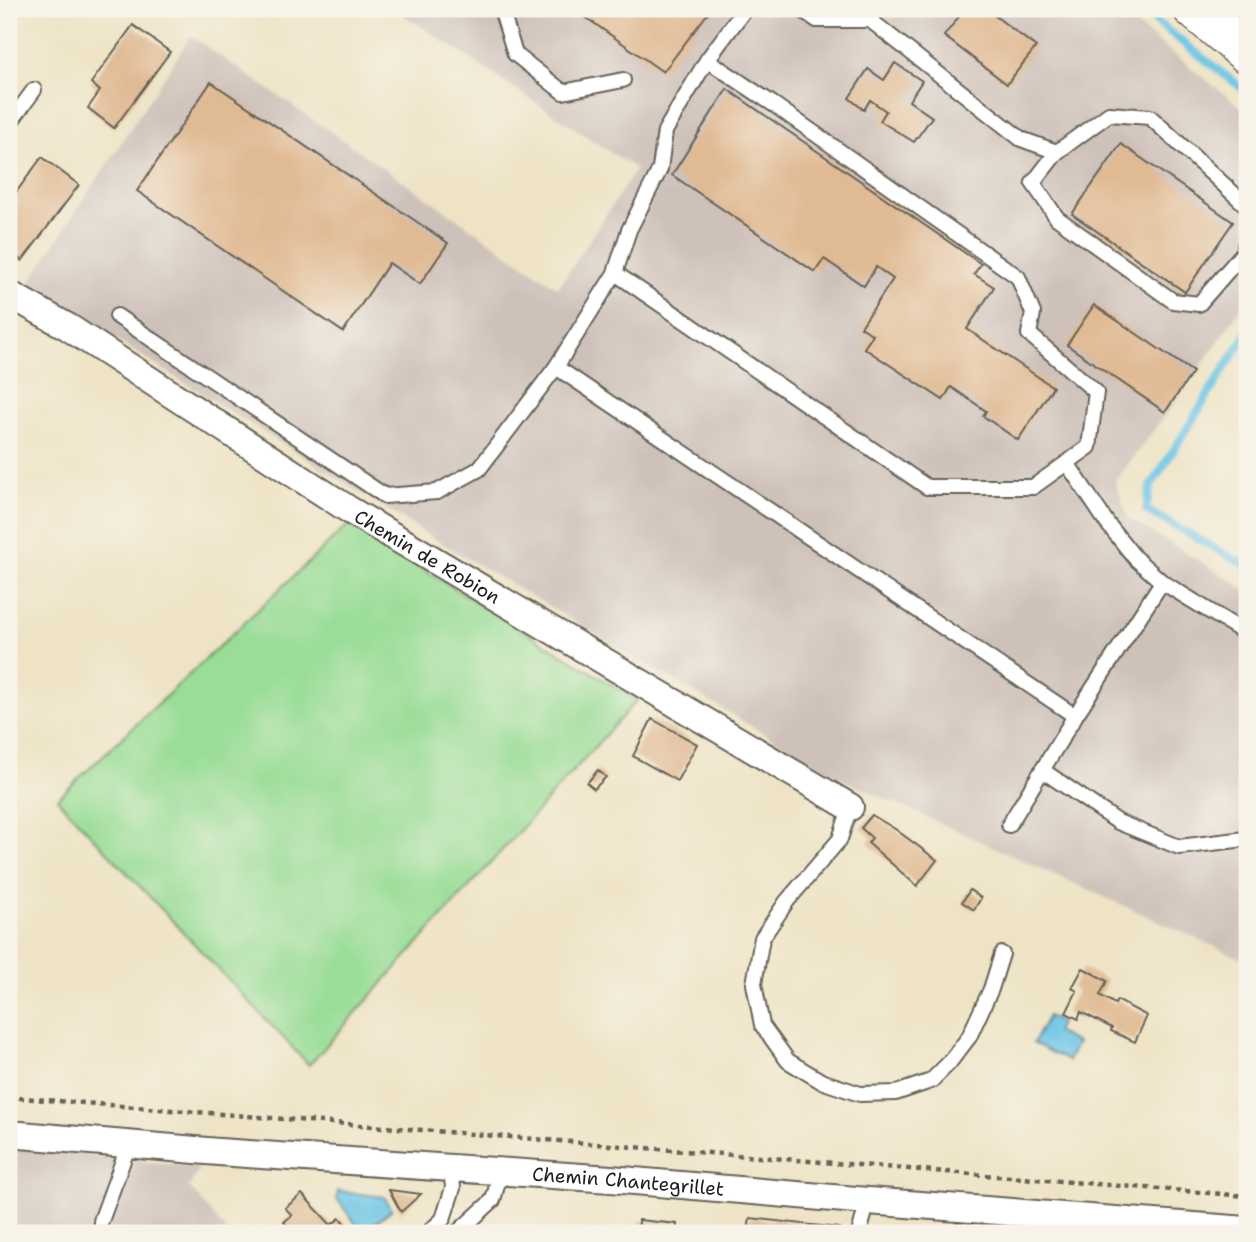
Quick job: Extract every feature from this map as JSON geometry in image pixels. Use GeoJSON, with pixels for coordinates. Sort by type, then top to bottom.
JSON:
{"type":"FeatureCollection","features":[{"type":"Feature","properties":{"kind":"main road"},"geometry":{"type":"LineString","coordinates":[[1184,9],[1237,34]]}},
{"type":"Feature","properties":{"kind":"main road"},"geometry":{"type":"LineString","coordinates":[[1192,9],[1237,34]]}},
{"type":"Feature","properties":{"kind":"street","name":"Chemin de Robion"},"geometry":{"type":"LineString","coordinates":[[9,294],[68,327],[351,511],[850,807]]}},
{"type":"Feature","properties":{"kind":"street","name":"Chemin Chantegrillet"},"geometry":{"type":"LineString","coordinates":[[9,1134],[1247,1230]]}},
{"type":"Feature","properties":{"kind":"lane"},"geometry":{"type":"LineString","coordinates":[[504,9],[502,12],[516,54],[563,92],[623,80]]}},
{"type":"Feature","properties":{"kind":"lane"},"geometry":{"type":"LineString","coordinates":[[117,316],[385,496],[437,492],[479,469],[556,366],[615,273],[629,230],[660,169],[665,131],[707,60],[745,9]]}},
{"type":"Feature","properties":{"kind":"lane"},"geometry":{"type":"LineString","coordinates":[[801,9],[817,20],[870,20],[1021,139],[1057,152]]}},
{"type":"Feature","properties":{"kind":"lane"},"geometry":{"type":"LineString","coordinates":[[615,273],[927,486],[1033,488],[1088,447],[1096,392],[1029,334],[1033,313],[1018,277],[707,60]]}},
{"type":"Feature","properties":{"kind":"lane"},"geometry":{"type":"LineString","coordinates":[[9,124],[34,90]]}},
{"type":"Feature","properties":{"kind":"lane"},"geometry":{"type":"LineString","coordinates":[[1247,206],[1150,117],[1109,114],[1057,152],[1033,183],[1057,218],[1173,301],[1199,304],[1244,252],[1247,237]]}},
{"type":"Feature","properties":{"kind":"lane"},"geometry":{"type":"LineString","coordinates":[[556,366],[1075,716]]}},
{"type":"Feature","properties":{"kind":"lane"},"geometry":{"type":"LineString","coordinates":[[1067,463],[1107,523],[1135,558],[1162,582],[1247,634]]}},
{"type":"Feature","properties":{"kind":"lane"},"geometry":{"type":"LineString","coordinates":[[1009,825],[1075,716],[1162,582]]}},
{"type":"Feature","properties":{"kind":"lane"},"geometry":{"type":"LineString","coordinates":[[1042,770],[1118,822],[1179,847],[1245,839],[1247,836]]}},
{"type":"Feature","properties":{"kind":"lane"},"geometry":{"type":"LineString","coordinates":[[850,807],[840,839],[787,901],[762,937],[754,984],[762,1026],[788,1061],[821,1081],[860,1094],[896,1093],[931,1081],[969,1037],[1002,954]]}},
{"type":"Feature","properties":{"kind":"lane"},"geometry":{"type":"LineString","coordinates":[[101,1221],[129,1144]]}},
{"type":"Feature","properties":{"kind":"lane"},"geometry":{"type":"LineString","coordinates":[[428,1233],[443,1219],[453,1188],[451,1167]]}},
{"type":"Feature","properties":{"kind":"lane"},"geometry":{"type":"LineString","coordinates":[[457,1233],[493,1200],[501,1171]]}},
{"type":"Feature","properties":{"kind":"lane"},"geometry":{"type":"LineString","coordinates":[[859,1233],[868,1201]]}},
{"type":"Feature","properties":{"kind":"path"},"geometry":{"type":"LineString","coordinates":[[9,1097],[1247,1196]]}},
{"type":"Feature","properties":{"kind":"shaded area"},"geometry":{"type":"Polygon","coordinates":[[[395,9],[1117,9],[1247,112],[1247,299],[1200,368],[1115,482],[1128,518],[1247,590],[1247,961],[841,779],[433,538],[28,285],[191,36],[558,288],[636,169],[395,9]]]}},
{"type":"Feature","properties":{"kind":"shaded area"},"geometry":{"type":"Polygon","coordinates":[[[9,1145],[200,1168],[189,1187],[228,1233],[9,1233],[9,1145]]]}},
{"type":"Feature","properties":{"kind":"green space"},"geometry":{"type":"Polygon","coordinates":[[[349,524],[637,700],[309,1065],[57,799],[349,524]]]}},
{"type":"Feature","properties":{"kind":"water"},"geometry":{"type":"Polygon","coordinates":[[[1048,1016],[1060,1023],[1056,1032],[1077,1043],[1068,1061],[1033,1043],[1048,1016]]]}},
{"type":"Feature","properties":{"kind":"water"},"geometry":{"type":"Polygon","coordinates":[[[338,1191],[384,1197],[392,1209],[368,1229],[359,1228],[337,1199],[338,1191]]]}},
{"type":"Feature","properties":{"kind":"building"},"geometry":{"type":"Polygon","coordinates":[[[574,9],[711,9],[663,72],[574,9]]]}},
{"type":"Feature","properties":{"kind":"building"},"geometry":{"type":"Polygon","coordinates":[[[965,9],[986,9],[1036,47],[1007,84],[944,36],[965,9]]]}},
{"type":"Feature","properties":{"kind":"building"},"geometry":{"type":"Polygon","coordinates":[[[133,25],[170,52],[114,128],[88,108],[100,91],[91,83],[133,25]]]}},
{"type":"Feature","properties":{"kind":"building"},"geometry":{"type":"Polygon","coordinates":[[[895,63],[922,81],[909,101],[932,117],[914,142],[880,121],[886,111],[870,100],[864,110],[849,98],[868,69],[884,80],[895,63]]]}},
{"type":"Feature","properties":{"kind":"building"},"geometry":{"type":"Polygon","coordinates":[[[211,82],[448,243],[420,284],[389,263],[343,332],[137,191],[211,82]]]}},
{"type":"Feature","properties":{"kind":"building"},"geometry":{"type":"Polygon","coordinates":[[[727,89],[981,264],[974,274],[994,287],[967,329],[1053,387],[1018,440],[983,416],[986,411],[951,387],[943,400],[864,348],[873,335],[861,327],[893,279],[876,267],[864,286],[824,259],[815,272],[672,175],[727,89]]]}},
{"type":"Feature","properties":{"kind":"building"},"geometry":{"type":"Polygon","coordinates":[[[1121,144],[1233,222],[1185,292],[1072,214],[1121,144]]]}},
{"type":"Feature","properties":{"kind":"building"},"geometry":{"type":"Polygon","coordinates":[[[42,157],[79,185],[22,261],[9,250],[9,202],[42,157]]]}},
{"type":"Feature","properties":{"kind":"building"},"geometry":{"type":"Polygon","coordinates":[[[1094,305],[1193,372],[1165,412],[1067,345],[1094,305]]]}},
{"type":"Feature","properties":{"kind":"building"},"geometry":{"type":"Polygon","coordinates":[[[652,719],[697,744],[677,781],[633,756],[652,719]]]}},
{"type":"Feature","properties":{"kind":"building"},"geometry":{"type":"Polygon","coordinates":[[[598,770],[606,777],[594,789],[587,783],[598,770]]]}},
{"type":"Feature","properties":{"kind":"building"},"geometry":{"type":"Polygon","coordinates":[[[872,815],[937,860],[917,886],[868,843],[872,838],[861,828],[872,815]]]}},
{"type":"Feature","properties":{"kind":"building"},"geometry":{"type":"Polygon","coordinates":[[[970,890],[981,898],[974,910],[962,902],[970,890]]]}},
{"type":"Feature","properties":{"kind":"building"},"geometry":{"type":"Polygon","coordinates":[[[1083,968],[1107,981],[1100,995],[1115,1004],[1117,1000],[1147,1016],[1135,1042],[1081,1012],[1078,1019],[1066,1013],[1077,991],[1072,988],[1083,968]]]}},
{"type":"Feature","properties":{"kind":"building"},"geometry":{"type":"Polygon","coordinates":[[[389,1190],[421,1194],[401,1212],[389,1190]]]}},
{"type":"Feature","properties":{"kind":"building"},"geometry":{"type":"Polygon","coordinates":[[[302,1194],[331,1225],[340,1218],[351,1231],[293,1233],[284,1222],[292,1215],[285,1208],[302,1194]]]}},
{"type":"Feature","properties":{"kind":"building"},"geometry":{"type":"Polygon","coordinates":[[[750,1218],[839,1228],[836,1233],[748,1232],[750,1218]]]}},
{"type":"Feature","properties":{"kind":"building"},"geometry":{"type":"Polygon","coordinates":[[[639,1220],[677,1224],[676,1233],[638,1233],[639,1220]]]}},
{"type":"Feature","properties":{"kind":"waterway"},"geometry":{"type":"LineString","coordinates":[[1140,9],[1247,92]]}},
{"type":"Feature","properties":{"kind":"waterway"},"geometry":{"type":"LineString","coordinates":[[1247,333],[1151,486],[1146,510],[1247,566]]}}]}
